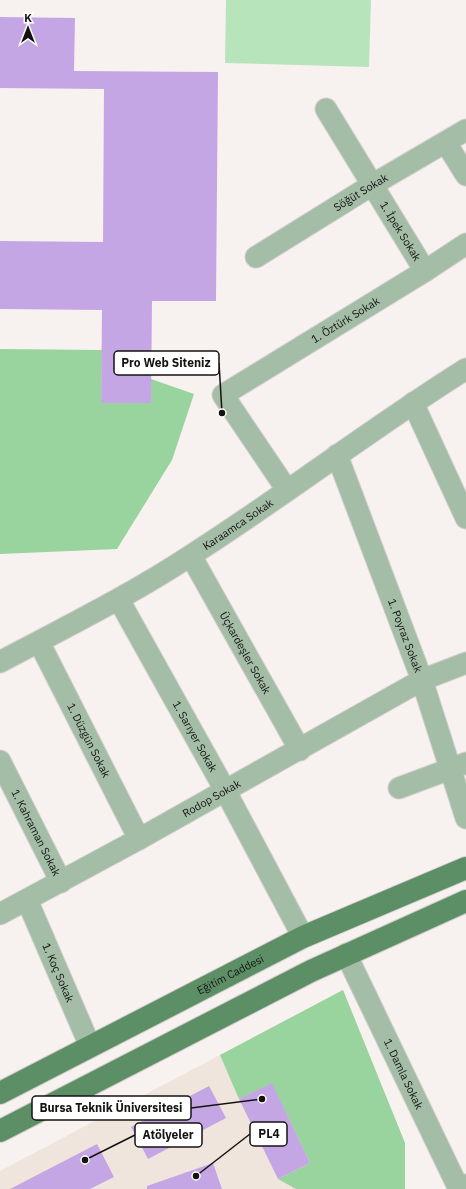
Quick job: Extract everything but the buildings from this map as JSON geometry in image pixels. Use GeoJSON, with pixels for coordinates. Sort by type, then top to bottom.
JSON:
{"type":"FeatureCollection","features":[{"type":"Feature","properties":{"kind":"main road","name":"Eğitim Caddesi"},"geometry":{"type":"LineString","coordinates":[[0,1093],[303,937],[466,868]]}},
{"type":"Feature","properties":{"kind":"main road"},"geometry":{"type":"LineString","coordinates":[[0,1131],[304,974],[346,954],[466,902]]}},
{"type":"Feature","properties":{"kind":"street","name":"1. İpek Sokak"},"geometry":{"type":"LineString","coordinates":[[326,109],[425,271]]}},
{"type":"Feature","properties":{"kind":"street","name":"Söğüt Sokak"},"geometry":{"type":"LineString","coordinates":[[256,257],[372,185],[466,130]]}},
{"type":"Feature","properties":{"kind":"street"},"geometry":{"type":"LineString","coordinates":[[446,143],[466,175]]}},
{"type":"Feature","properties":{"kind":"street","name":"1. Öztürk Sokak"},"geometry":{"type":"LineString","coordinates":[[287,490],[223,395],[425,271],[466,244]]}},
{"type":"Feature","properties":{"kind":"street","name":"Karaamca Sokak"},"geometry":{"type":"LineString","coordinates":[[0,662],[119,600],[191,556],[413,403],[466,369]]}},
{"type":"Feature","properties":{"kind":"street"},"geometry":{"type":"LineString","coordinates":[[413,403],[466,518]]}},
{"type":"Feature","properties":{"kind":"street","name":"1. Poyraz Sokak"},"geometry":{"type":"LineString","coordinates":[[337,455],[422,680],[459,765],[466,818]]}},
{"type":"Feature","properties":{"kind":"street","name":"Üçkardeşler Sokak"},"geometry":{"type":"LineString","coordinates":[[191,556],[300,750]]}},
{"type":"Feature","properties":{"kind":"street","name":"1. Sarıyer Sokak"},"geometry":{"type":"LineString","coordinates":[[119,600],[225,790],[303,937]]}},
{"type":"Feature","properties":{"kind":"street","name":"1. Düzgün Sokak"},"geometry":{"type":"LineString","coordinates":[[39,642],[139,839]]}},
{"type":"Feature","properties":{"kind":"street","name":"Rodop Sokak"},"geometry":{"type":"LineString","coordinates":[[0,914],[300,750],[422,680],[466,663]]}},
{"type":"Feature","properties":{"kind":"street","name":"1. Kahraman Sokak"},"geometry":{"type":"LineString","coordinates":[[0,761],[61,882]]}},
{"type":"Feature","properties":{"kind":"street"},"geometry":{"type":"LineString","coordinates":[[399,788],[459,765]]}},
{"type":"Feature","properties":{"kind":"street","name":"1. Koç Sokak"},"geometry":{"type":"LineString","coordinates":[[27,900],[90,1046]]}},
{"type":"Feature","properties":{"kind":"street","name":"1. Damla Sokak"},"geometry":{"type":"LineString","coordinates":[[346,954],[456,1185],[466,1185]]}},
{"type":"Feature","properties":{"kind":"shaded area"},"geometry":{"type":"Polygon","coordinates":[[[343,990],[405,1143],[405,1189],[0,1189],[0,1171],[343,990]]]}},
{"type":"Feature","properties":{"kind":"green space"},"geometry":{"type":"Polygon","coordinates":[[[226,0],[371,0],[369,67],[225,63],[226,0]]]}},
{"type":"Feature","properties":{"kind":"green space"},"geometry":{"type":"Polygon","coordinates":[[[0,349],[102,350],[101,403],[151,403],[151,379],[194,394],[172,460],[117,549],[0,554],[0,349]]]}},
{"type":"Feature","properties":{"kind":"green space"},"geometry":{"type":"Polygon","coordinates":[[[343,990],[405,1143],[405,1189],[296,1189],[278,1179],[310,1163],[272,1084],[239,1099],[220,1055],[343,990]]]}},
{"type":"Feature","properties":{"kind":"place","name":"Pro Web Siteniz"},"geometry":{"type":"Point","coordinates":[222,413]}},
{"type":"Feature","properties":{"kind":"place","name":"Bursa Teknik Üniversitesi"},"geometry":{"type":"Point","coordinates":[262,1099]}},
{"type":"Feature","properties":{"kind":"place","name":"Atölyeler"},"geometry":{"type":"Point","coordinates":[85,1160]}},
{"type":"Feature","properties":{"kind":"place","name":"PL4"},"geometry":{"type":"Point","coordinates":[196,1176]}}]}
